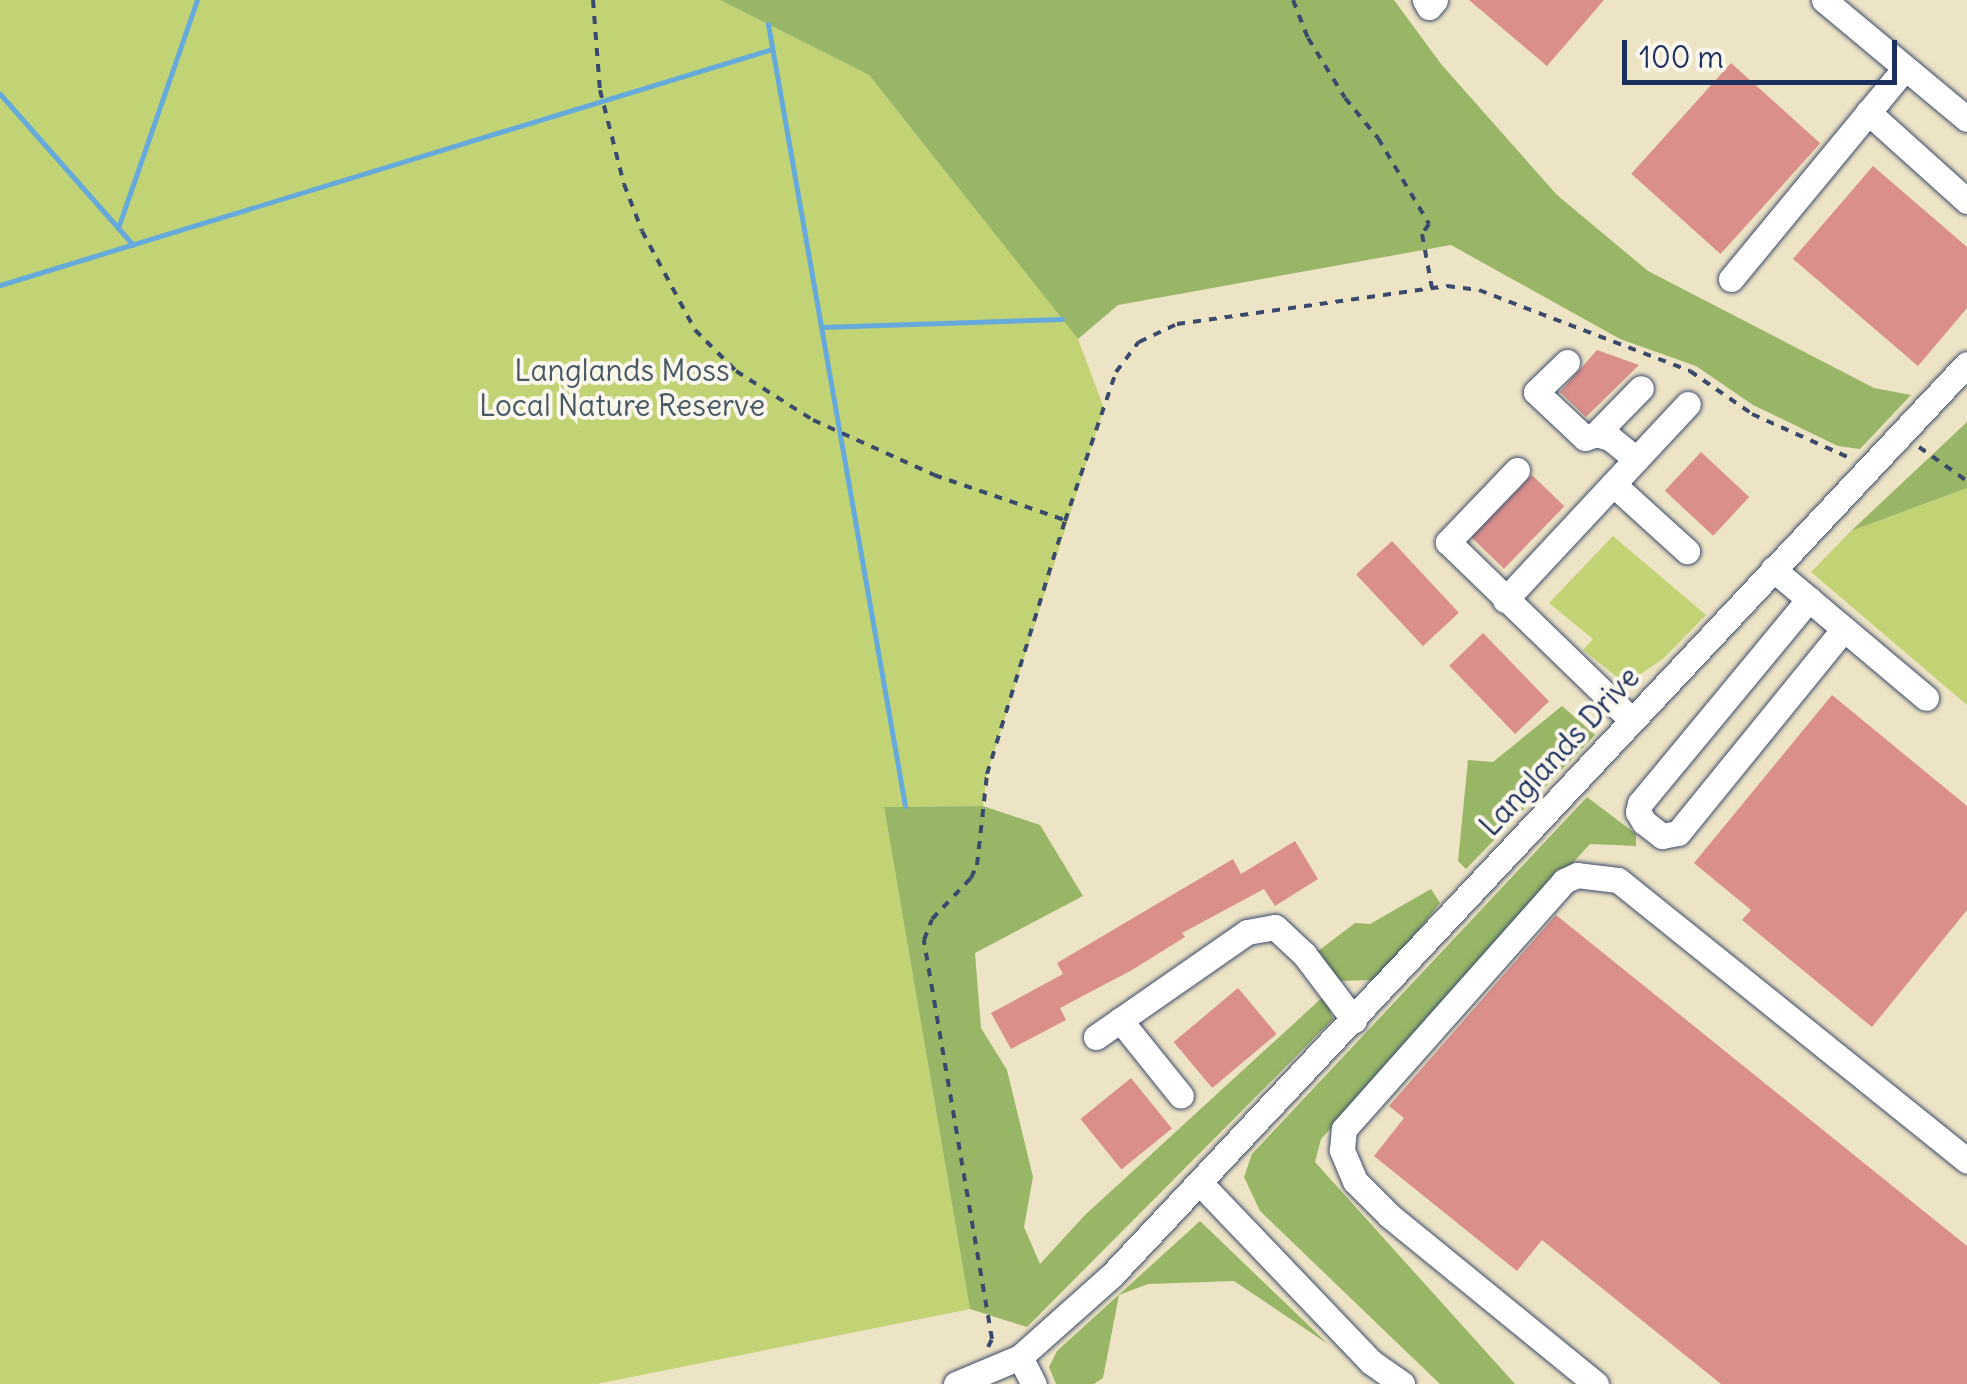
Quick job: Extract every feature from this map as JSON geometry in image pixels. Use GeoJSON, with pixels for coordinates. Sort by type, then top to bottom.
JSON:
{"type":"FeatureCollection","features":[{"type":"Feature","properties":{"kind":"street"},"geometry":{"type":"LineString","coordinates":[[1425,0],[1430,6],[1435,0]]}},
{"type":"Feature","properties":{"kind":"street"},"geometry":{"type":"LineString","coordinates":[[1824,0],[1967,119]]}},
{"type":"Feature","properties":{"kind":"street"},"geometry":{"type":"LineString","coordinates":[[1731,279],[1904,68]]}},
{"type":"Feature","properties":{"kind":"street"},"geometry":{"type":"LineString","coordinates":[[1868,112],[1967,202]]}},
{"type":"Feature","properties":{"kind":"street"},"geometry":{"type":"LineString","coordinates":[[1567,362],[1536,392],[1585,438],[1596,434],[1640,388]]}},
{"type":"Feature","properties":{"kind":"street","name":"Langlands Drive"},"geometry":{"type":"LineString","coordinates":[[956,1384],[1020,1357],[1112,1275],[1967,364]]}},
{"type":"Feature","properties":{"kind":"street"},"geometry":{"type":"LineString","coordinates":[[1505,600],[1688,404]]}},
{"type":"Feature","properties":{"kind":"street"},"geometry":{"type":"LineString","coordinates":[[1596,434],[1610,438],[1636,459]]}},
{"type":"Feature","properties":{"kind":"street"},"geometry":{"type":"LineString","coordinates":[[1517,470],[1448,542],[1632,720]]}},
{"type":"Feature","properties":{"kind":"street"},"geometry":{"type":"LineString","coordinates":[[1613,484],[1687,551]]}},
{"type":"Feature","properties":{"kind":"street"},"geometry":{"type":"LineString","coordinates":[[1773,568],[1926,698]]}},
{"type":"Feature","properties":{"kind":"street"},"geometry":{"type":"LineString","coordinates":[[1809,599],[1640,804],[1638,812],[1644,822],[1662,836],[1678,834],[1844,629]]}},
{"type":"Feature","properties":{"kind":"street"},"geometry":{"type":"LineString","coordinates":[[1596,1384],[1388,1215],[1355,1182],[1342,1150],[1344,1129],[1564,881],[1577,874],[1618,880],[1967,1161]]}},
{"type":"Feature","properties":{"kind":"street"},"geometry":{"type":"LineString","coordinates":[[1096,1037],[1247,932],[1275,927],[1304,954],[1354,1020]]}},
{"type":"Feature","properties":{"kind":"street"},"geometry":{"type":"LineString","coordinates":[[1120,1020],[1181,1096]]}},
{"type":"Feature","properties":{"kind":"street"},"geometry":{"type":"LineString","coordinates":[[1200,1184],[1371,1362],[1402,1384]]}},
{"type":"Feature","properties":{"kind":"street"},"geometry":{"type":"LineString","coordinates":[[1020,1357],[1034,1384]]}},
{"type":"Feature","properties":{"kind":"path"},"geometry":{"type":"LineString","coordinates":[[593,0],[600,90],[624,184],[642,231],[695,330],[736,371],[813,420],[934,475],[1065,520]]}},
{"type":"Feature","properties":{"kind":"path"},"geometry":{"type":"LineString","coordinates":[[1293,0],[1308,38],[1346,98],[1378,138],[1429,224],[1422,234],[1432,288]]}},
{"type":"Feature","properties":{"kind":"path"},"geometry":{"type":"LineString","coordinates":[[996,1370],[987,1344],[992,1339],[924,940],[932,919],[971,878],[987,774],[1065,520],[1116,372],[1139,342],[1178,324],[1432,288],[1479,290],[1690,371],[1752,414],[1853,460],[1911,441],[1967,481]]}},
{"type":"Feature","properties":{"kind":"green space","name":"Langlands Moss Local Nature Reserve"},"geometry":{"type":"Polygon","coordinates":[[[0,0],[720,0],[869,75],[1078,339],[1104,408],[987,774],[983,806],[884,807],[970,1309],[597,1384],[0,1384],[0,0]]]}},
{"type":"Feature","properties":{"kind":"green space"},"geometry":{"type":"Polygon","coordinates":[[[720,0],[1394,0],[1441,64],[1557,195],[1648,271],[1874,388],[1911,395],[1860,449],[1838,446],[1753,405],[1696,366],[1620,339],[1451,245],[1118,305],[1078,339],[869,75],[720,0]]]}},
{"type":"Feature","properties":{"kind":"green space"},"geometry":{"type":"Polygon","coordinates":[[[1967,422],[1967,488],[1851,531],[1967,422]]]}},
{"type":"Feature","properties":{"kind":"green space"},"geometry":{"type":"Polygon","coordinates":[[[1967,488],[1967,705],[1811,572],[1851,531],[1967,488]]]}},
{"type":"Feature","properties":{"kind":"green space"},"geometry":{"type":"Polygon","coordinates":[[[1613,536],[1706,615],[1664,658],[1626,684],[1583,650],[1593,639],[1549,603],[1613,536]]]}},
{"type":"Feature","properties":{"kind":"green space"},"geometry":{"type":"Polygon","coordinates":[[[1562,706],[1595,735],[1466,869],[1458,861],[1468,760],[1493,762],[1562,706]]]}},
{"type":"Feature","properties":{"kind":"green space"},"geometry":{"type":"Polygon","coordinates":[[[1587,797],[1636,834],[1636,846],[1590,844],[1321,1139],[1315,1162],[1515,1384],[1440,1384],[1260,1211],[1244,1177],[1252,1154],[1587,797]]]}},
{"type":"Feature","properties":{"kind":"green space"},"geometry":{"type":"Polygon","coordinates":[[[983,806],[1040,825],[1083,896],[975,953],[981,1028],[1007,1070],[1033,1177],[1024,1227],[1040,1264],[1085,1215],[1325,995],[1333,1019],[1027,1327],[970,1309],[884,807],[983,806]]]}},
{"type":"Feature","properties":{"kind":"green space"},"geometry":{"type":"Polygon","coordinates":[[[1431,889],[1440,903],[1388,969],[1371,980],[1341,981],[1313,955],[1355,923],[1370,924],[1431,889]]]}},
{"type":"Feature","properties":{"kind":"green space"},"geometry":{"type":"Polygon","coordinates":[[[1200,1221],[1328,1344],[1234,1281],[1148,1284],[1119,1295],[1103,1378],[1094,1384],[1056,1384],[1049,1367],[1057,1351],[1200,1221]]]}},
{"type":"Feature","properties":{"kind":"building"},"geometry":{"type":"Polygon","coordinates":[[[1469,0],[1604,0],[1547,66],[1469,0]]]}},
{"type":"Feature","properties":{"kind":"building"},"geometry":{"type":"Polygon","coordinates":[[[1731,63],[1820,143],[1720,254],[1631,174],[1731,63]]]}},
{"type":"Feature","properties":{"kind":"building"},"geometry":{"type":"Polygon","coordinates":[[[1873,166],[1967,247],[1967,308],[1918,366],[1793,259],[1873,166]]]}},
{"type":"Feature","properties":{"kind":"building"},"geometry":{"type":"Polygon","coordinates":[[[1597,350],[1639,365],[1586,417],[1560,392],[1597,350]]]}},
{"type":"Feature","properties":{"kind":"building"},"geometry":{"type":"Polygon","coordinates":[[[1701,452],[1749,497],[1713,536],[1665,491],[1701,452]]]}},
{"type":"Feature","properties":{"kind":"building"},"geometry":{"type":"Polygon","coordinates":[[[1532,475],[1564,506],[1504,569],[1472,538],[1532,475]]]}},
{"type":"Feature","properties":{"kind":"building"},"geometry":{"type":"Polygon","coordinates":[[[1392,541],[1459,613],[1423,646],[1356,574],[1392,541]]]}},
{"type":"Feature","properties":{"kind":"building"},"geometry":{"type":"Polygon","coordinates":[[[1483,633],[1549,701],[1515,734],[1449,666],[1483,633]]]}},
{"type":"Feature","properties":{"kind":"building"},"geometry":{"type":"Polygon","coordinates":[[[1832,695],[1967,806],[1967,910],[1872,1027],[1742,920],[1751,910],[1694,863],[1832,695]]]}},
{"type":"Feature","properties":{"kind":"building"},"geometry":{"type":"Polygon","coordinates":[[[1295,841],[1318,879],[1275,906],[1264,889],[1182,933],[1185,937],[1132,970],[1060,1008],[1066,1020],[1011,1049],[991,1013],[1063,974],[1057,963],[1233,859],[1241,874],[1295,841]]]}},
{"type":"Feature","properties":{"kind":"building"},"geometry":{"type":"Polygon","coordinates":[[[1556,915],[1967,1246],[1967,1384],[1721,1384],[1542,1240],[1517,1271],[1374,1156],[1404,1118],[1389,1106],[1556,915]]]}},
{"type":"Feature","properties":{"kind":"building"},"geometry":{"type":"Polygon","coordinates":[[[1238,988],[1277,1034],[1212,1088],[1174,1042],[1238,988]]]}},
{"type":"Feature","properties":{"kind":"building"},"geometry":{"type":"Polygon","coordinates":[[[1131,1078],[1172,1129],[1121,1169],[1080,1119],[1131,1078]]]}},
{"type":"Feature","properties":{"kind":"waterway"},"geometry":{"type":"LineString","coordinates":[[118,228],[197,0]]}},
{"type":"Feature","properties":{"kind":"waterway"},"geometry":{"type":"LineString","coordinates":[[768,24],[905,806]]}},
{"type":"Feature","properties":{"kind":"waterway"},"geometry":{"type":"LineString","coordinates":[[0,285],[772,49]]}},
{"type":"Feature","properties":{"kind":"waterway"},"geometry":{"type":"LineString","coordinates":[[0,94],[133,245]]}},
{"type":"Feature","properties":{"kind":"waterway"},"geometry":{"type":"LineString","coordinates":[[821,327],[1062,319]]}}]}
